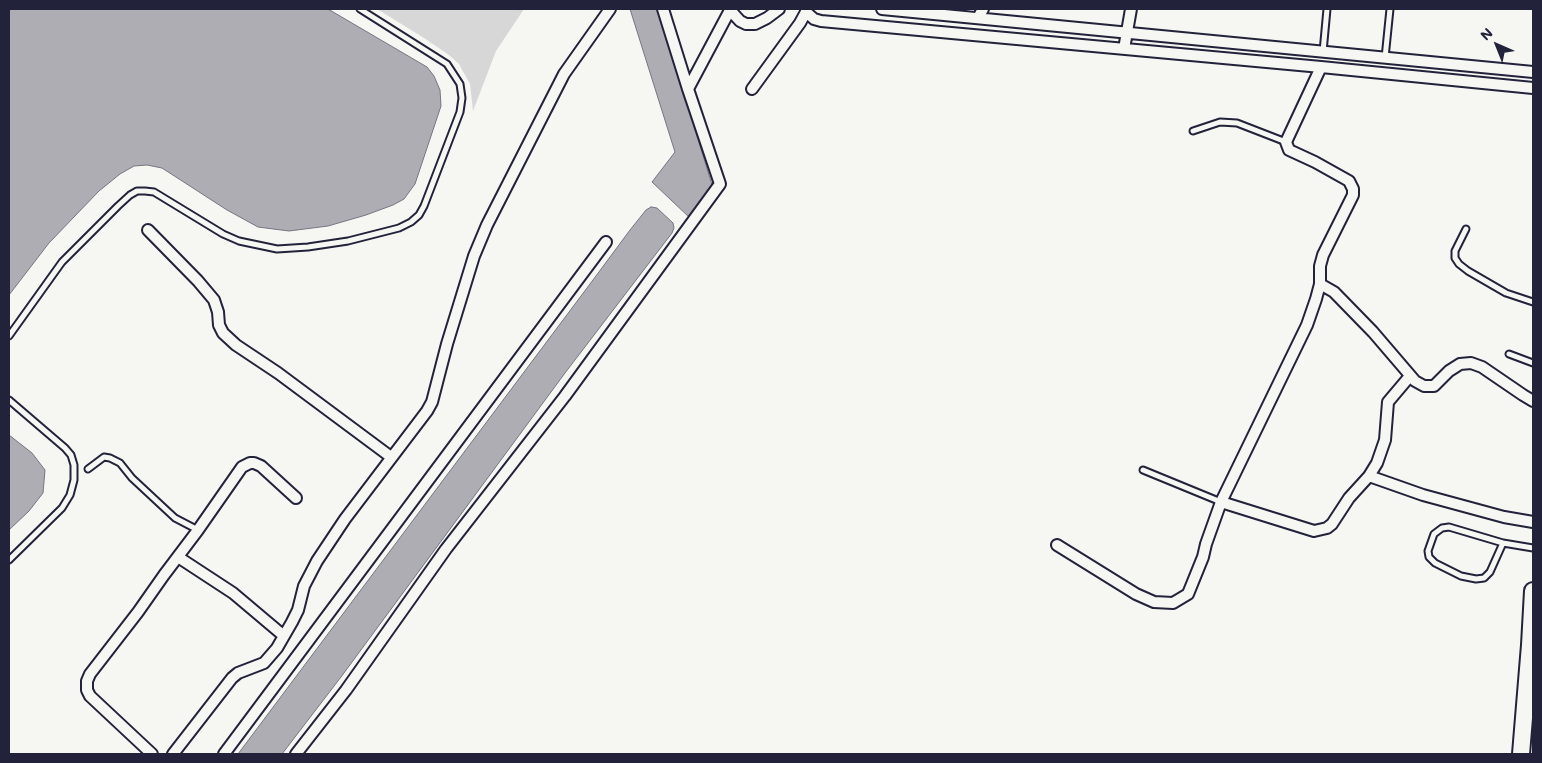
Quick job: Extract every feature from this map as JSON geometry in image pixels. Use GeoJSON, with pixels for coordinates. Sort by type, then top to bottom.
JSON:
{"type":"FeatureCollection","features":[{"type":"Feature","properties":{"kind":"main road"},"geometry":{"type":"LineString","coordinates":[[1521,754],[1533,591]]}},
{"type":"Feature","properties":{"kind":"street"},"geometry":{"type":"LineString","coordinates":[[296,754],[346,690],[446,550],[565,396],[720,184],[663,9]]}},
{"type":"Feature","properties":{"kind":"street"},"geometry":{"type":"LineString","coordinates":[[688,89],[729,10],[746,24],[756,24],[779,9]]}},
{"type":"Feature","properties":{"kind":"street"},"geometry":{"type":"LineString","coordinates":[[882,9],[980,13],[1127,33],[1533,72]]}},
{"type":"Feature","properties":{"kind":"street"},"geometry":{"type":"LineString","coordinates":[[1124,49],[1131,9]]}},
{"type":"Feature","properties":{"kind":"street"},"geometry":{"type":"LineString","coordinates":[[174,754],[232,678],[238,673],[264,663],[277,648],[298,610],[309,574],[345,519],[432,402],[461,296],[474,256],[487,225],[564,74],[608,10]]}},
{"type":"Feature","properties":{"kind":"street"},"geometry":{"type":"LineString","coordinates":[[752,89],[806,10],[814,19],[821,20],[1320,66],[1533,88]]}},
{"type":"Feature","properties":{"kind":"street"},"geometry":{"type":"LineString","coordinates":[[1057,545],[1136,594],[1154,602],[1173,603],[1188,594],[1203,557],[1221,502],[1307,326],[1320,284],[1320,266],[1323,255],[1353,195],[1349,181],[1289,150],[1286,142],[1320,66]]}},
{"type":"Feature","properties":{"kind":"street"},"geometry":{"type":"LineString","coordinates":[[148,230],[214,300],[218,312],[219,325],[223,333],[236,345],[278,373],[391,457]]}},
{"type":"Feature","properties":{"kind":"street"},"geometry":{"type":"LineString","coordinates":[[224,754],[606,242]]}},
{"type":"Feature","properties":{"kind":"street"},"geometry":{"type":"LineString","coordinates":[[1320,284],[1334,292],[1374,332],[1410,376],[1424,386],[1434,386],[1449,371],[1460,364],[1471,363],[1482,367],[1533,401]]}},
{"type":"Feature","properties":{"kind":"street"},"geometry":{"type":"LineString","coordinates":[[1221,502],[1314,531],[1327,528],[1332,524],[1346,502],[1369,476],[1377,463],[1385,440],[1388,402],[1410,376]]}},
{"type":"Feature","properties":{"kind":"street"},"geometry":{"type":"LineString","coordinates":[[152,754],[90,696],[86,681],[242,468],[250,463],[261,466],[296,498]]}},
{"type":"Feature","properties":{"kind":"street"},"geometry":{"type":"LineString","coordinates":[[1369,476],[1423,495],[1504,517],[1533,522]]}},
{"type":"Feature","properties":{"kind":"street"},"geometry":{"type":"LineString","coordinates":[[178,557],[233,593],[284,636]]}},
{"type":"Feature","properties":{"kind":"lane"},"geometry":{"type":"LineString","coordinates":[[9,336],[62,262],[118,206],[137,191],[154,192],[223,234],[239,241],[277,249],[348,241],[399,228],[419,215],[442,162],[460,112],[462,98],[460,84],[447,64],[360,9]]}},
{"type":"Feature","properties":{"kind":"lane"},"geometry":{"type":"LineString","coordinates":[[1323,52],[1327,9]]}},
{"type":"Feature","properties":{"kind":"lane"},"geometry":{"type":"LineString","coordinates":[[1385,58],[1390,9]]}},
{"type":"Feature","properties":{"kind":"lane"},"geometry":{"type":"LineString","coordinates":[[1193,131],[1220,122],[1237,123],[1286,142]]}},
{"type":"Feature","properties":{"kind":"lane"},"geometry":{"type":"LineString","coordinates":[[1466,229],[1455,251],[1455,258],[1459,264],[1468,272],[1506,293],[1533,302]]}},
{"type":"Feature","properties":{"kind":"lane"},"geometry":{"type":"LineString","coordinates":[[1509,354],[1533,362]]}},
{"type":"Feature","properties":{"kind":"lane"},"geometry":{"type":"LineString","coordinates":[[9,400],[71,455],[74,465],[74,480],[70,495],[62,508],[9,560]]}},
{"type":"Feature","properties":{"kind":"lane"},"geometry":{"type":"LineString","coordinates":[[88,469],[104,457],[120,463],[132,478],[175,518],[198,530]]}},
{"type":"Feature","properties":{"kind":"lane"},"geometry":{"type":"LineString","coordinates":[[1143,470],[1221,502]]}},
{"type":"Feature","properties":{"kind":"lane"},"geometry":{"type":"LineString","coordinates":[[1503,543],[1490,572],[1484,578],[1476,579],[1461,576],[1434,563],[1429,557],[1428,551],[1434,534],[1442,528],[1450,527],[1503,543],[1533,548]]}},
{"type":"Feature","properties":{"kind":"shaded area"},"geometry":{"type":"Polygon","coordinates":[[[11,9],[328,9],[427,67],[434,76],[440,90],[441,106],[415,184],[404,199],[393,205],[328,226],[289,231],[258,227],[227,210],[162,168],[147,165],[134,166],[120,174],[99,191],[49,243],[9,295],[9,11],[11,9]]]}},
{"type":"Feature","properties":{"kind":"shaded area"},"geometry":{"type":"Polygon","coordinates":[[[377,9],[524,9],[496,51],[473,111],[470,84],[459,64],[424,38],[377,9]]]}},
{"type":"Feature","properties":{"kind":"shaded area"},"geometry":{"type":"Polygon","coordinates":[[[630,9],[658,9],[713,188],[690,218],[652,182],[675,152],[630,9]]]}},
{"type":"Feature","properties":{"kind":"shaded area"},"geometry":{"type":"Polygon","coordinates":[[[651,207],[657,208],[673,223],[672,233],[565,373],[341,677],[282,754],[238,754],[630,230],[646,210],[651,207]]]}},
{"type":"Feature","properties":{"kind":"shaded area"},"geometry":{"type":"Polygon","coordinates":[[[9,435],[32,453],[45,470],[43,493],[29,511],[9,530],[9,435]]]}}]}
